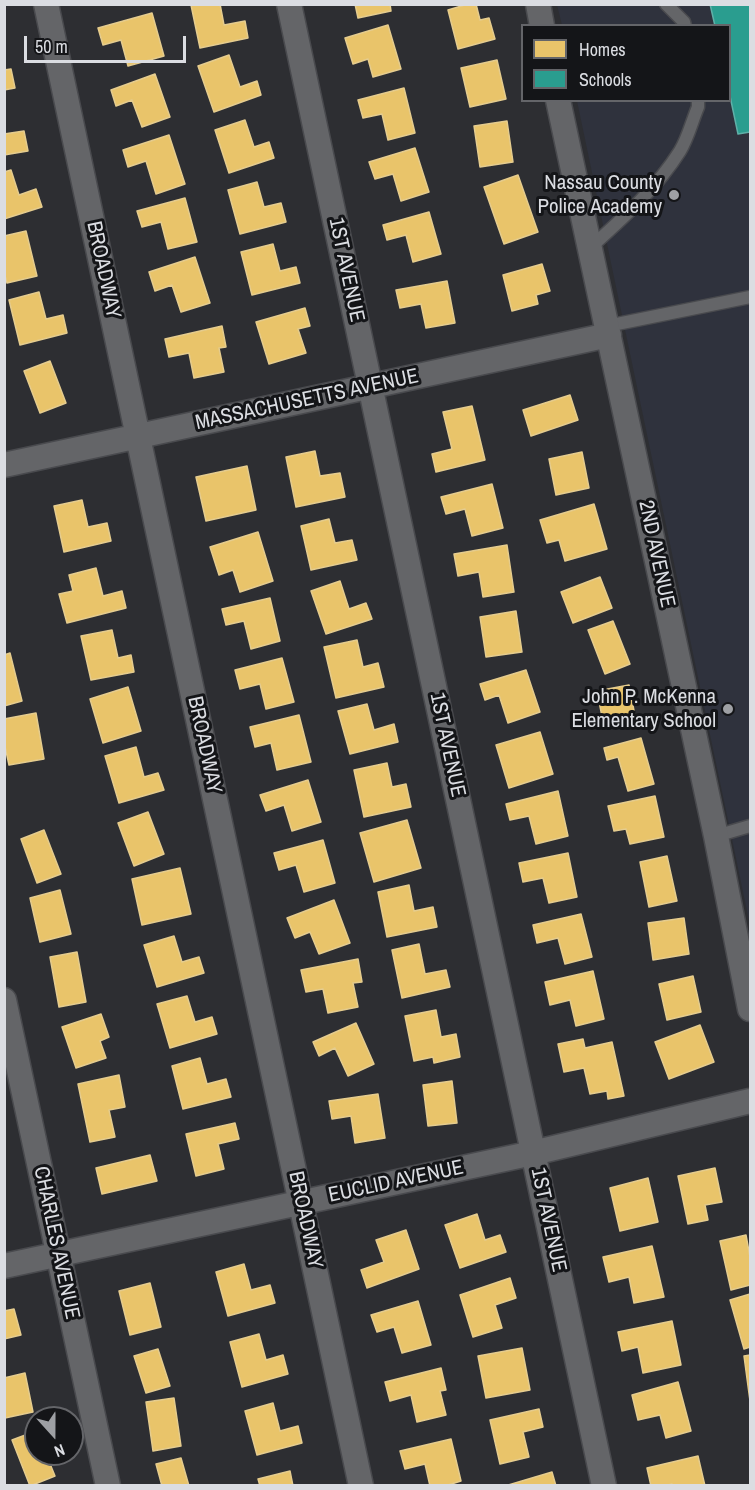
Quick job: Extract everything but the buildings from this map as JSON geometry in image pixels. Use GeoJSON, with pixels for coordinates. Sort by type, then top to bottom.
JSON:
{"type":"FeatureCollection","features":[{"type":"Feature","properties":{"kind":"street","name":"BROADWAY"},"geometry":{"type":"LineString","coordinates":[[46,4],[361,1485]]}},
{"type":"Feature","properties":{"kind":"street","name":"1ST AVENUE"},"geometry":{"type":"LineString","coordinates":[[290,4],[604,1485]]}},
{"type":"Feature","properties":{"kind":"street"},"geometry":{"type":"LineString","coordinates":[[538,4],[542,24]]}},
{"type":"Feature","properties":{"kind":"street","name":"2ND AVENUE"},"geometry":{"type":"LineString","coordinates":[[558,102],[716,836],[750,1009]]}},
{"type":"Feature","properties":{"kind":"street","name":"MASSACHUSETTS AVENUE"},"geometry":{"type":"LineString","coordinates":[[4,465],[371,386],[608,330]]}},
{"type":"Feature","properties":{"kind":"street","name":"CHARLES AVENUE"},"geometry":{"type":"LineString","coordinates":[[4,1000],[108,1485]]}},
{"type":"Feature","properties":{"kind":"street","name":"EUCLID AVENUE"},"geometry":{"type":"LineString","coordinates":[[4,1266],[534,1153],[750,1101]]}},
{"type":"Feature","properties":{"kind":"lane"},"geometry":{"type":"LineString","coordinates":[[666,4],[684,24]]}},
{"type":"Feature","properties":{"kind":"lane"},"geometry":{"type":"LineString","coordinates":[[590,248],[634,208],[681,149],[698,102]]}},
{"type":"Feature","properties":{"kind":"lane"},"geometry":{"type":"LineString","coordinates":[[608,330],[750,297]]}},
{"type":"Feature","properties":{"kind":"lane"},"geometry":{"type":"LineString","coordinates":[[716,836],[750,826]]}},
{"type":"Feature","properties":{"kind":"shaded area","name":"Nassau County Police Academy"},"geometry":{"type":"Polygon","coordinates":[[[557,5],[750,5],[750,925],[577,102],[731,102],[731,24],[562,24],[557,5]]]}},
{"type":"Feature","properties":{"kind":"place","name":"Nassau County Police Academy"},"geometry":{"type":"Point","coordinates":[674,195]}},
{"type":"Feature","properties":{"kind":"place","name":"John P. McKenna Elementary School"},"geometry":{"type":"Point","coordinates":[728,709]}}]}
